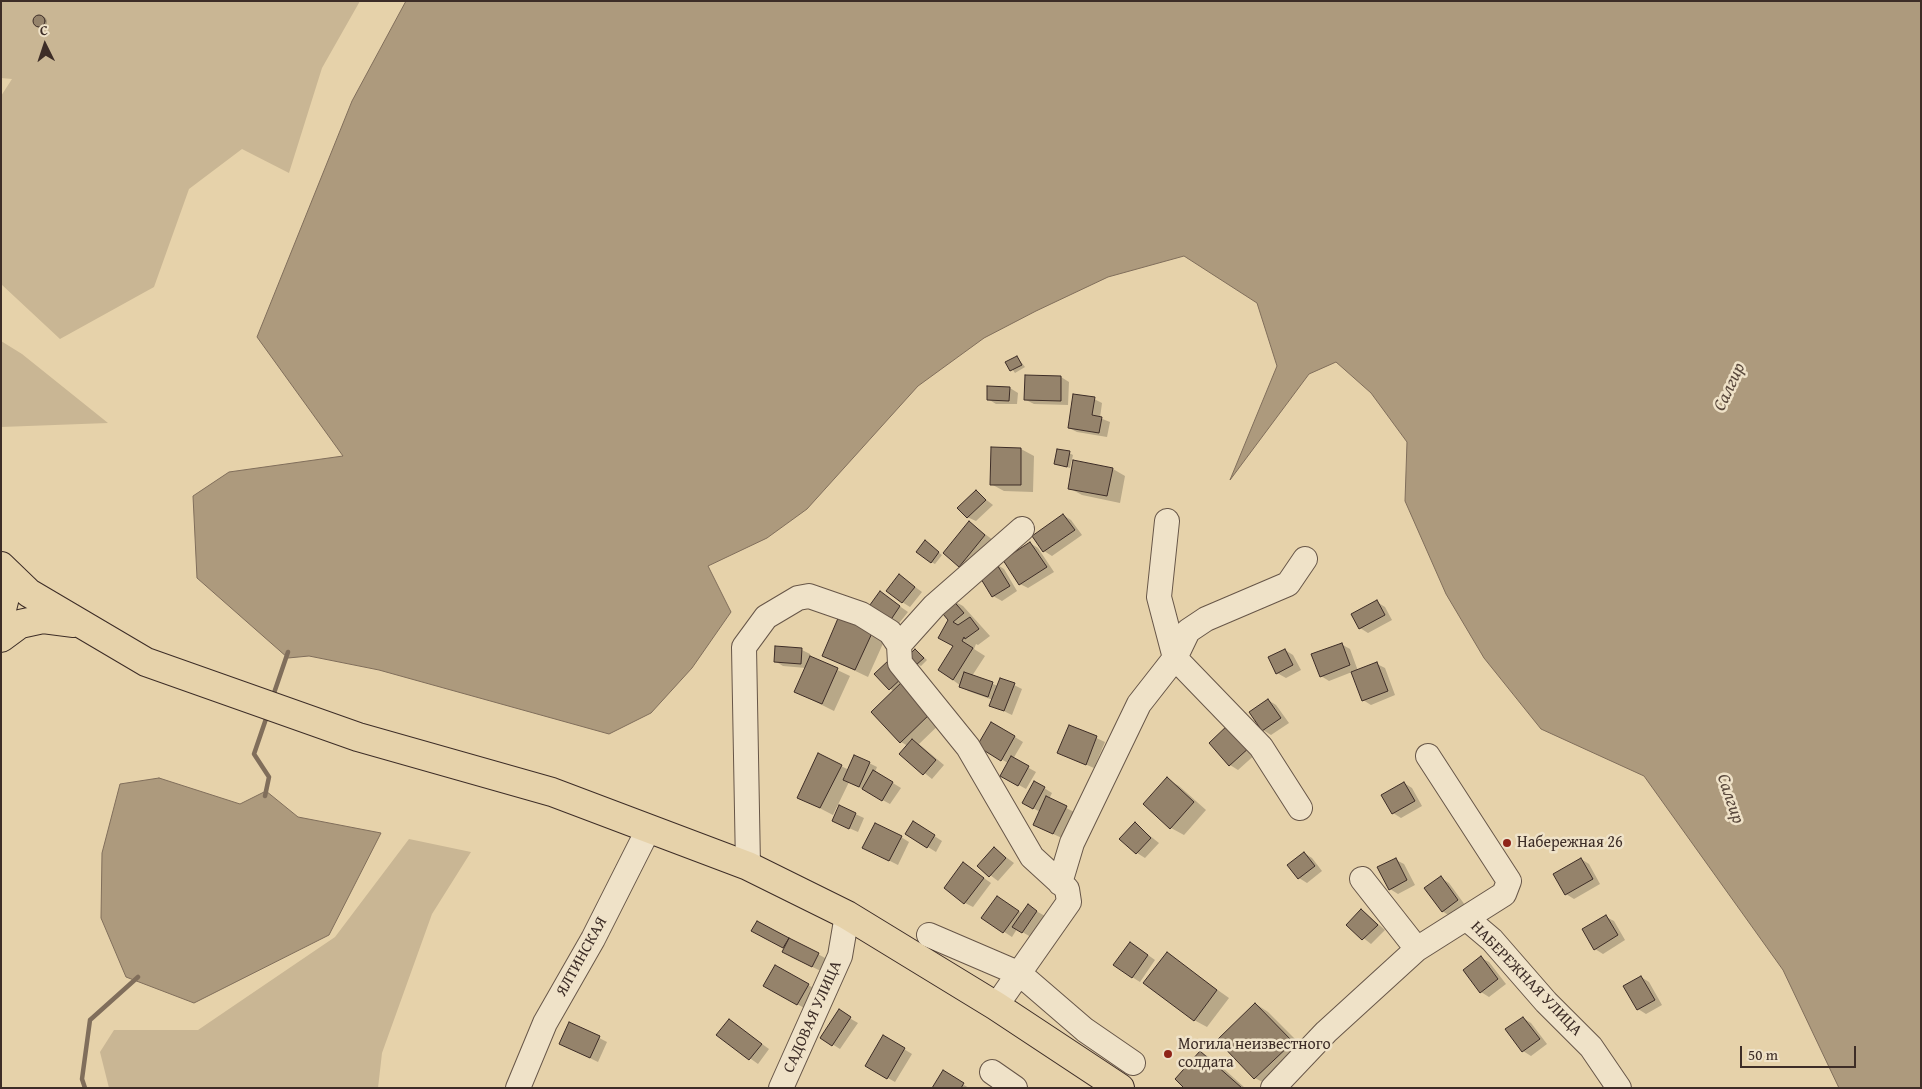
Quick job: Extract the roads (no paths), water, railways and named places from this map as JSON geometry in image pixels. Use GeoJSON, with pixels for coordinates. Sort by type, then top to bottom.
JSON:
{"type":"FeatureCollection","features":[{"type":"Feature","properties":{"kind":"main road"},"geometry":{"type":"LineString","coordinates":[[1,566],[29,594],[146,662],[358,737],[552,792],[748,866],[847,915],[996,1006],[1120,1088]]}},
{"type":"Feature","properties":{"kind":"main road"},"geometry":{"type":"LineString","coordinates":[[1,580],[5,597],[1,612]]}},
{"type":"Feature","properties":{"kind":"main road"},"geometry":{"type":"LineString","coordinates":[[1,631],[29,594]]}},
{"type":"Feature","properties":{"kind":"main road"},"geometry":{"type":"LineString","coordinates":[[1,638],[20,624],[43,619],[80,624]]}},
{"type":"Feature","properties":{"kind":"street"},"geometry":{"type":"LineString","coordinates":[[1167,521],[1159,596],[1175,658],[1261,747],[1300,808]]}},
{"type":"Feature","properties":{"kind":"street"},"geometry":{"type":"LineString","coordinates":[[899,645],[934,606],[1022,530]]}},
{"type":"Feature","properties":{"kind":"street"},"geometry":{"type":"LineString","coordinates":[[1060,883],[1072,843],[1139,704],[1175,658],[1188,631],[1206,619],[1288,584],[1305,559]]}},
{"type":"Feature","properties":{"kind":"street"},"geometry":{"type":"LineString","coordinates":[[748,866],[744,647],[766,617],[798,598],[809,596],[861,614],[890,632],[899,645],[900,663],[968,747],[1032,857],[1067,889],[1069,902],[996,1006]]}},
{"type":"Feature","properties":{"kind":"street","name":"НАБЕРЕЖНАЯ УЛИЦА"},"geometry":{"type":"LineString","coordinates":[[1428,756],[1508,881],[1504,894],[1466,918],[1492,940],[1546,1002],[1591,1047],[1619,1088]]}},
{"type":"Feature","properties":{"kind":"street","name":"ЯЛТИНСКАЯ"},"geometry":{"type":"LineString","coordinates":[[518,1088],[545,1023],[593,939],[649,828]]}},
{"type":"Feature","properties":{"kind":"street"},"geometry":{"type":"LineString","coordinates":[[1362,879],[1417,949]]}},
{"type":"Feature","properties":{"kind":"street","name":"САДОВАЯ УЛИЦА"},"geometry":{"type":"LineString","coordinates":[[781,1088],[840,956],[847,915]]}},
{"type":"Feature","properties":{"kind":"street"},"geometry":{"type":"LineString","coordinates":[[1273,1088],[1326,1032],[1417,949],[1466,918]]}},
{"type":"Feature","properties":{"kind":"street"},"geometry":{"type":"LineString","coordinates":[[929,935],[1020,974],[1085,1030],[1133,1063]]}},
{"type":"Feature","properties":{"kind":"street"},"geometry":{"type":"LineString","coordinates":[[992,1072],[1015,1088]]}},
{"type":"Feature","properties":{"kind":"water","name":"Салгир"},"geometry":{"type":"Polygon","coordinates":[[[406,1],[1921,1],[1921,1088],[1839,1088],[1783,970],[1644,776],[1541,729],[1484,658],[1446,594],[1405,501],[1407,442],[1371,393],[1336,362],[1309,374],[1230,480],[1277,366],[1257,303],[1184,256],[1108,277],[1036,311],[984,338],[918,386],[807,509],[767,538],[708,566],[731,612],[692,668],[651,713],[609,734],[379,670],[309,656],[288,658],[197,578],[193,496],[229,472],[343,456],[257,337],[352,101],[406,1]]]}},
{"type":"Feature","properties":{"kind":"water"},"geometry":{"type":"Polygon","coordinates":[[[159,778],[240,804],[266,791],[298,817],[381,833],[329,935],[194,1003],[126,977],[101,918],[102,853],[120,784],[159,778]]]}},
{"type":"Feature","properties":{"kind":"waterway"},"geometry":{"type":"LineString","coordinates":[[273,696],[288,652]]}},
{"type":"Feature","properties":{"kind":"waterway"},"geometry":{"type":"LineString","coordinates":[[265,796],[269,777],[254,754],[268,713]]}},
{"type":"Feature","properties":{"kind":"waterway"},"geometry":{"type":"LineString","coordinates":[[85,1088],[82,1079],[90,1020],[138,977]]}},
{"type":"Feature","properties":{"kind":"place","name":"Набережная 26"},"geometry":{"type":"Point","coordinates":[1507,843]}},
{"type":"Feature","properties":{"kind":"place","name":"Могила неизвестного солдата"},"geometry":{"type":"Point","coordinates":[1168,1054]}}]}
